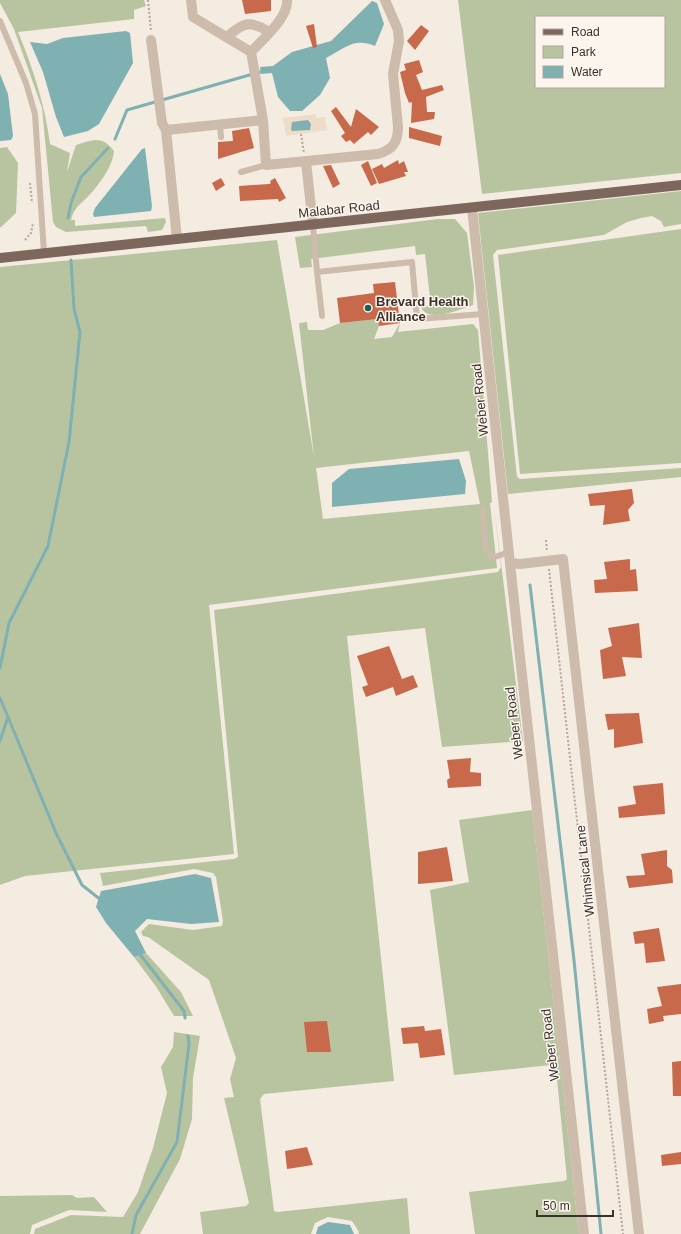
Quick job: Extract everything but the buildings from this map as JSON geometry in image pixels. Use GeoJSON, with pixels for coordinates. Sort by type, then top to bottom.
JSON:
{"type":"FeatureCollection","features":[{"type":"Feature","properties":{"kind":"main road","name":"Malabar Road"},"geometry":{"type":"LineString","coordinates":[[0,258],[681,186]]}},
{"type":"Feature","properties":{"kind":"street"},"geometry":{"type":"LineString","coordinates":[[191,0],[193,17],[228,36],[251,52],[255,79],[267,134],[266,165],[378,154],[389,151],[394,145],[398,136],[398,127],[392,74],[399,41],[398,30],[385,1]]}},
{"type":"Feature","properties":{"kind":"street"},"geometry":{"type":"LineString","coordinates":[[251,52],[283,16],[288,7],[287,0]]}},
{"type":"Feature","properties":{"kind":"street"},"geometry":{"type":"LineString","coordinates":[[228,36],[242,24],[251,24],[269,32]]}},
{"type":"Feature","properties":{"kind":"street"},"geometry":{"type":"LineString","coordinates":[[151,40],[162,123],[166,130],[177,239]]}},
{"type":"Feature","properties":{"kind":"street"},"geometry":{"type":"LineString","coordinates":[[166,130],[263,120]]}},
{"type":"Feature","properties":{"kind":"street"},"geometry":{"type":"LineString","coordinates":[[306,162],[313,225]]}},
{"type":"Feature","properties":{"kind":"street","name":"Weber Road"},"geometry":{"type":"LineString","coordinates":[[472,208],[584,1234]]}},
{"type":"Feature","properties":{"kind":"street","name":"Whimsical Lane"},"geometry":{"type":"LineString","coordinates":[[510,563],[564,559],[639,1234]]}},
{"type":"Feature","properties":{"kind":"lane"},"geometry":{"type":"LineString","coordinates":[[0,21],[26,83],[35,114],[44,253]]}},
{"type":"Feature","properties":{"kind":"lane"},"geometry":{"type":"LineString","coordinates":[[220,124],[221,137]]}},
{"type":"Feature","properties":{"kind":"lane"},"geometry":{"type":"LineString","coordinates":[[241,172],[266,165]]}},
{"type":"Feature","properties":{"kind":"lane"},"geometry":{"type":"LineString","coordinates":[[313,225],[322,316]]}},
{"type":"Feature","properties":{"kind":"lane"},"geometry":{"type":"LineString","coordinates":[[317,272],[412,262],[417,319],[484,314]]}},
{"type":"Feature","properties":{"kind":"lane"},"geometry":{"type":"LineString","coordinates":[[483,509],[486,547],[492,558],[509,552]]}},
{"type":"Feature","properties":{"kind":"path"},"geometry":{"type":"LineString","coordinates":[[148,0],[151,40]]}},
{"type":"Feature","properties":{"kind":"path"},"geometry":{"type":"LineString","coordinates":[[301,134],[306,162]]}},
{"type":"Feature","properties":{"kind":"path"},"geometry":{"type":"LineString","coordinates":[[31,182],[32,210]]}},
{"type":"Feature","properties":{"kind":"path"},"geometry":{"type":"LineString","coordinates":[[26,240],[31,232],[33,217]]}},
{"type":"Feature","properties":{"kind":"path"},"geometry":{"type":"LineString","coordinates":[[546,540],[623,1234]]}},
{"type":"Feature","properties":{"kind":"green space"},"geometry":{"type":"Polygon","coordinates":[[[0,0],[144,0],[146,6],[134,10],[134,19],[18,32],[38,87],[50,144],[70,153],[67,172],[76,145],[97,140],[105,143],[114,151],[112,162],[103,177],[93,191],[74,211],[71,220],[75,220],[75,226],[165,218],[166,222],[162,230],[148,232],[146,226],[66,232],[56,227],[53,222],[42,108],[14,29],[0,3],[0,0]]]}},
{"type":"Feature","properties":{"kind":"green space"},"geometry":{"type":"Polygon","coordinates":[[[458,0],[681,0],[681,173],[482,194],[458,0]]]}},
{"type":"Feature","properties":{"kind":"green space"},"geometry":{"type":"Polygon","coordinates":[[[7,147],[18,163],[16,213],[0,228],[0,148],[7,147]]]}},
{"type":"Feature","properties":{"kind":"green space"},"geometry":{"type":"Polygon","coordinates":[[[681,191],[681,224],[664,227],[661,221],[652,216],[627,222],[604,235],[497,250],[493,255],[517,477],[520,479],[681,468],[681,477],[508,494],[478,213],[681,191]]]}},
{"type":"Feature","properties":{"kind":"green space"},"geometry":{"type":"Polygon","coordinates":[[[438,219],[455,219],[467,233],[474,287],[473,305],[445,314],[437,315],[424,312],[421,307],[431,306],[425,254],[416,255],[415,246],[311,259],[312,267],[300,268],[295,237],[438,219]]]}},
{"type":"Feature","properties":{"kind":"green space"},"geometry":{"type":"Polygon","coordinates":[[[681,229],[681,463],[520,474],[498,255],[681,229]]]}},
{"type":"Feature","properties":{"kind":"green space"},"geometry":{"type":"Polygon","coordinates":[[[277,240],[314,457],[299,323],[307,322],[308,330],[323,330],[340,323],[378,319],[379,326],[374,339],[392,337],[400,323],[398,332],[473,324],[478,330],[492,502],[490,503],[497,568],[209,605],[234,854],[25,876],[0,885],[0,267],[277,240]],[[469,451],[316,468],[323,519],[480,504],[469,451]]]}},
{"type":"Feature","properties":{"kind":"green space"},"geometry":{"type":"Polygon","coordinates":[[[494,506],[523,741],[442,747],[425,628],[347,636],[394,1081],[264,1094],[260,1099],[274,1211],[278,1212],[407,1198],[410,1234],[359,1234],[352,1221],[328,1217],[315,1223],[311,1234],[203,1234],[200,1212],[246,1206],[249,1203],[224,1098],[234,1097],[230,1079],[236,1058],[209,980],[148,937],[143,936],[141,932],[149,924],[193,930],[222,926],[223,921],[216,877],[213,873],[194,869],[103,886],[100,873],[234,859],[238,857],[214,610],[498,572],[501,567],[494,506]]]}},
{"type":"Feature","properties":{"kind":"green space"},"geometry":{"type":"Polygon","coordinates":[[[532,810],[579,1234],[475,1234],[469,1192],[564,1181],[567,1179],[556,1069],[551,1065],[454,1075],[430,890],[469,882],[459,820],[532,810]]]}},
{"type":"Feature","properties":{"kind":"green space"},"geometry":{"type":"Polygon","coordinates":[[[146,953],[181,992],[193,1016],[174,1016],[157,988],[134,957],[146,953]]]}},
{"type":"Feature","properties":{"kind":"green space"},"geometry":{"type":"Polygon","coordinates":[[[174,1032],[200,1036],[193,1078],[192,1119],[180,1159],[140,1234],[34,1234],[35,1229],[71,1215],[123,1217],[138,1192],[153,1148],[167,1093],[161,1067],[173,1047],[174,1032]]]}},
{"type":"Feature","properties":{"kind":"green space"},"geometry":{"type":"Polygon","coordinates":[[[72,1195],[77,1198],[94,1197],[107,1212],[69,1210],[32,1225],[30,1234],[0,1234],[0,1196],[72,1195]]]}},
{"type":"Feature","properties":{"kind":"shaded area"},"geometry":{"type":"Polygon","coordinates":[[[316,114],[316,118],[325,117],[327,130],[286,136],[283,118],[316,114]]]}},
{"type":"Feature","properties":{"kind":"water"},"geometry":{"type":"Polygon","coordinates":[[[372,1],[377,3],[384,24],[375,46],[355,43],[344,47],[326,58],[330,78],[320,95],[302,111],[290,111],[278,97],[272,73],[261,74],[260,67],[273,66],[292,52],[331,41],[372,1]]]}},
{"type":"Feature","properties":{"kind":"water"},"geometry":{"type":"Polygon","coordinates":[[[126,31],[130,33],[133,63],[99,124],[88,131],[64,137],[56,117],[43,72],[30,42],[47,44],[63,38],[126,31]]]}},
{"type":"Feature","properties":{"kind":"water"},"geometry":{"type":"Polygon","coordinates":[[[0,74],[8,94],[13,136],[11,140],[0,141],[0,74]]]}},
{"type":"Feature","properties":{"kind":"water"},"geometry":{"type":"Polygon","coordinates":[[[308,120],[311,124],[310,130],[292,131],[292,122],[308,120]]]}},
{"type":"Feature","properties":{"kind":"water"},"geometry":{"type":"Polygon","coordinates":[[[145,148],[152,206],[151,211],[94,217],[93,214],[95,208],[142,149],[145,148]]]}},
{"type":"Feature","properties":{"kind":"water"},"geometry":{"type":"Polygon","coordinates":[[[459,459],[466,481],[465,494],[332,507],[332,483],[349,469],[459,459]]]}},
{"type":"Feature","properties":{"kind":"water"},"geometry":{"type":"Polygon","coordinates":[[[195,874],[211,878],[219,922],[191,924],[147,919],[135,931],[146,953],[134,957],[106,923],[96,907],[101,891],[195,874]]]}},
{"type":"Feature","properties":{"kind":"water"},"geometry":{"type":"Polygon","coordinates":[[[328,1222],[350,1225],[354,1234],[316,1234],[318,1227],[328,1222]]]}},
{"type":"Feature","properties":{"kind":"waterway"},"geometry":{"type":"LineString","coordinates":[[115,139],[127,110],[260,72]]}},
{"type":"Feature","properties":{"kind":"waterway"},"geometry":{"type":"LineString","coordinates":[[68,218],[71,203],[81,177],[108,148]]}},
{"type":"Feature","properties":{"kind":"waterway"},"geometry":{"type":"LineString","coordinates":[[0,668],[9,623],[48,546],[69,442],[80,332],[74,309],[71,260]]}},
{"type":"Feature","properties":{"kind":"waterway"},"geometry":{"type":"LineString","coordinates":[[530,585],[574,960],[601,1234]]}},
{"type":"Feature","properties":{"kind":"waterway"},"geometry":{"type":"LineString","coordinates":[[0,698],[8,717],[0,741]]}},
{"type":"Feature","properties":{"kind":"waterway"},"geometry":{"type":"LineString","coordinates":[[8,717],[56,833],[82,885],[101,900]]}},
{"type":"Feature","properties":{"kind":"waterway"},"geometry":{"type":"LineString","coordinates":[[139,953],[184,1011],[185,1018]]}},
{"type":"Feature","properties":{"kind":"waterway"},"geometry":{"type":"LineString","coordinates":[[132,1234],[136,1215],[177,1142],[189,1044],[188,1036]]}},
{"type":"Feature","properties":{"kind":"place","name":"Brevard Health Alliance"},"geometry":{"type":"Point","coordinates":[368,308]}}]}
